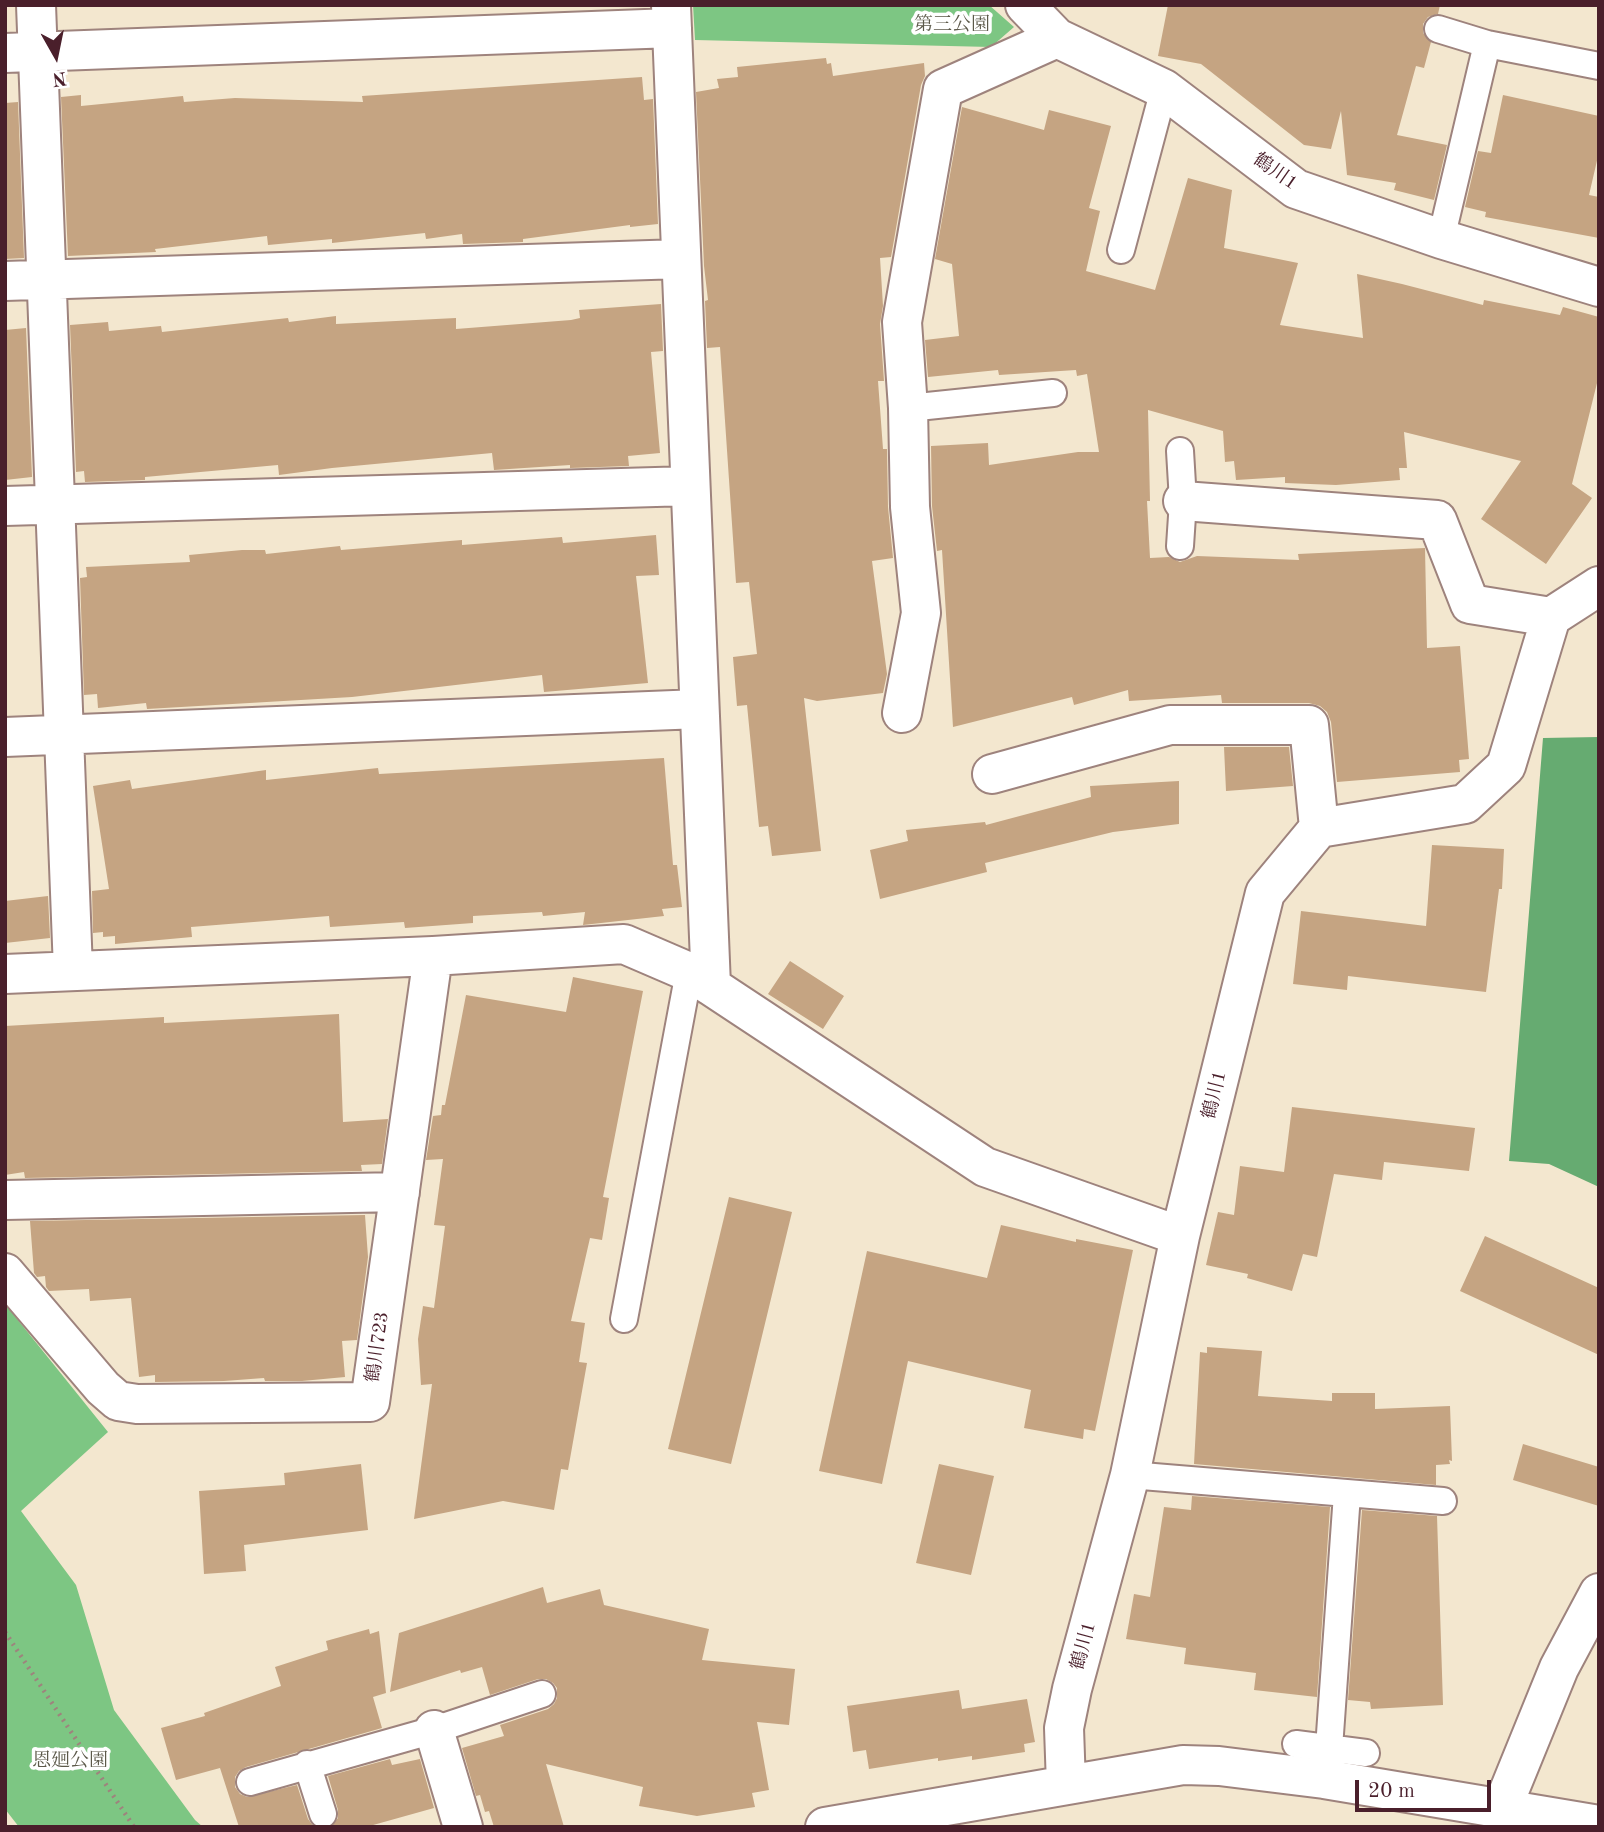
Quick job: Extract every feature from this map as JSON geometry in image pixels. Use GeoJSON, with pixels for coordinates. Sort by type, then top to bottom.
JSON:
{"type":"FeatureCollection","features":[{"type":"Feature","properties":{"kind":"street"},"geometry":{"type":"LineString","coordinates":[[36,5],[21,52],[46,280],[73,971]]}},
{"type":"Feature","properties":{"kind":"street","name":"鶴川1"},"geometry":{"type":"LineString","coordinates":[[1025,5],[1057,38],[1164,89],[1296,189],[1441,239],[1599,287]]}},
{"type":"Feature","properties":{"kind":"street"},"geometry":{"type":"LineString","coordinates":[[21,52],[671,17],[699,709],[700,979]]}},
{"type":"Feature","properties":{"kind":"street"},"geometry":{"type":"LineString","coordinates":[[902,713],[921,613],[910,507],[908,408],[902,322],[943,89],[1057,38]]}},
{"type":"Feature","properties":{"kind":"street"},"geometry":{"type":"LineString","coordinates":[[5,281],[681,259]]}},
{"type":"Feature","properties":{"kind":"street"},"geometry":{"type":"LineString","coordinates":[[5,506],[690,486]]}},
{"type":"Feature","properties":{"kind":"street"},"geometry":{"type":"LineString","coordinates":[[1182,501],[1437,520],[1470,604],[1550,617]]}},
{"type":"Feature","properties":{"kind":"street"},"geometry":{"type":"LineString","coordinates":[[992,774],[1170,725],[1309,725],[1320,828],[1465,804],[1506,766],[1550,617],[1599,586]]}},
{"type":"Feature","properties":{"kind":"street"},"geometry":{"type":"LineString","coordinates":[[5,737],[699,709]]}},
{"type":"Feature","properties":{"kind":"street","name":"鶴川1"},"geometry":{"type":"LineString","coordinates":[[1066,1785],[1064,1728],[1072,1689],[1130,1475],[1180,1236],[1265,893],[1320,828]]}},
{"type":"Feature","properties":{"kind":"street"},"geometry":{"type":"LineString","coordinates":[[5,974],[433,956],[624,944],[700,979],[985,1167],[1180,1236]]}},
{"type":"Feature","properties":{"kind":"street","name":"鶴川723"},"geometry":{"type":"LineString","coordinates":[[5,1273],[103,1388],[118,1401],[137,1404],[370,1402],[433,956]]}},
{"type":"Feature","properties":{"kind":"street"},"geometry":{"type":"LineString","coordinates":[[5,1200],[400,1192]]}},
{"type":"Feature","properties":{"kind":"street"},"geometry":{"type":"LineString","coordinates":[[1502,1808],[1559,1668],[1599,1593]]}},
{"type":"Feature","properties":{"kind":"street"},"geometry":{"type":"LineString","coordinates":[[433,1730],[463,1827]]}},
{"type":"Feature","properties":{"kind":"street"},"geometry":{"type":"LineString","coordinates":[[824,1827],[1183,1765],[1327,1764],[1502,1808],[1599,1825]]}},
{"type":"Feature","properties":{"kind":"lane"},"geometry":{"type":"LineString","coordinates":[[1438,29],[1487,44],[1599,66]]}},
{"type":"Feature","properties":{"kind":"lane"},"geometry":{"type":"LineString","coordinates":[[1441,239],[1487,44]]}},
{"type":"Feature","properties":{"kind":"lane"},"geometry":{"type":"LineString","coordinates":[[1121,250],[1164,89]]}},
{"type":"Feature","properties":{"kind":"lane"},"geometry":{"type":"LineString","coordinates":[[908,408],[1053,394]]}},
{"type":"Feature","properties":{"kind":"lane"},"geometry":{"type":"LineString","coordinates":[[1180,452],[1180,546]]}},
{"type":"Feature","properties":{"kind":"lane"},"geometry":{"type":"LineString","coordinates":[[624,1319],[700,979]]}},
{"type":"Feature","properties":{"kind":"lane"},"geometry":{"type":"LineString","coordinates":[[1130,1475],[1443,1501]]}},
{"type":"Feature","properties":{"kind":"lane"},"geometry":{"type":"LineString","coordinates":[[1327,1764],[1347,1494]]}},
{"type":"Feature","properties":{"kind":"lane"},"geometry":{"type":"LineString","coordinates":[[250,1782],[433,1730],[542,1694]]}},
{"type":"Feature","properties":{"kind":"lane"},"geometry":{"type":"LineString","coordinates":[[1296,1744],[1327,1764],[1367,1753]]}},
{"type":"Feature","properties":{"kind":"lane"},"geometry":{"type":"LineString","coordinates":[[307,1764],[323,1814]]}},
{"type":"Feature","properties":{"kind":"path"},"geometry":{"type":"LineString","coordinates":[[5,1632],[134,1827]]}},
{"type":"Feature","properties":{"kind":"green space","name":"第三公園"},"geometry":{"type":"Polygon","coordinates":[[[693,5],[989,5],[1014,27],[991,47],[695,40],[693,5]]]}},
{"type":"Feature","properties":{"kind":"green space"},"geometry":{"type":"Polygon","coordinates":[[[1599,737],[1599,1187],[1549,1164],[1509,1161],[1543,738],[1599,737]]]}},
{"type":"Feature","properties":{"kind":"green space","name":"恩廻公園"},"geometry":{"type":"Polygon","coordinates":[[[5,1304],[108,1432],[21,1511],[76,1585],[114,1710],[195,1820],[203,1827],[19,1827],[5,1809],[5,1304]]]}},
{"type":"Feature","properties":{"kind":"building"},"geometry":{"type":"Polygon","coordinates":[[[1168,5],[1440,5],[1438,14],[1428,17],[1423,24],[1423,33],[1431,42],[1424,68],[1416,66],[1397,135],[1447,145],[1434,200],[1394,190],[1396,183],[1347,175],[1341,111],[1331,149],[1304,145],[1201,64],[1158,56],[1168,5]]]}},
{"type":"Feature","properties":{"kind":"building"},"geometry":{"type":"Polygon","coordinates":[[[826,58],[827,64],[831,63],[833,76],[924,63],[925,76],[921,85],[891,257],[880,258],[883,306],[880,324],[884,381],[878,381],[883,449],[887,449],[888,507],[893,558],[872,561],[887,674],[883,693],[817,701],[804,698],[821,851],[772,856],[768,826],[759,827],[747,705],[737,706],[733,657],[757,654],[749,582],[736,583],[720,347],[707,348],[705,301],[708,300],[696,92],[719,88],[717,79],[738,77],[737,67],[826,58]]]}},
{"type":"Feature","properties":{"kind":"building"},"geometry":{"type":"Polygon","coordinates":[[[642,77],[644,100],[653,99],[658,224],[523,239],[523,242],[463,244],[462,234],[426,239],[425,233],[332,243],[332,239],[268,245],[267,236],[155,249],[156,252],[68,256],[61,97],[81,95],[81,106],[183,96],[184,102],[235,98],[363,102],[362,96],[642,77]]]}},
{"type":"Feature","properties":{"kind":"building"},"geometry":{"type":"Polygon","coordinates":[[[1503,95],[1599,116],[1599,152],[1589,195],[1599,197],[1599,238],[1485,217],[1486,212],[1465,207],[1478,151],[1491,153],[1503,95]]]}},
{"type":"Feature","properties":{"kind":"building"},"geometry":{"type":"Polygon","coordinates":[[[18,102],[24,258],[5,259],[5,103],[18,102]]]}},
{"type":"Feature","properties":{"kind":"building"},"geometry":{"type":"Polygon","coordinates":[[[962,107],[1044,130],[1049,110],[1111,126],[1089,208],[1100,211],[1086,271],[1155,290],[1188,178],[1232,190],[1224,248],[1298,263],[1280,325],[1363,338],[1357,274],[1483,305],[1484,300],[1560,315],[1563,307],[1599,317],[1599,375],[1572,484],[1592,498],[1546,564],[1481,519],[1521,461],[1404,432],[1407,468],[1399,468],[1400,480],[1336,485],[1285,483],[1285,477],[1236,480],[1234,461],[1225,462],[1223,431],[1148,410],[1150,501],[1147,501],[1150,558],[1169,557],[1180,562],[1197,556],[1299,560],[1298,554],[1425,548],[1427,648],[1460,646],[1469,759],[1459,760],[1460,772],[1337,782],[1331,722],[1327,712],[1320,706],[1309,703],[1222,703],[1221,695],[1129,701],[1128,690],[1074,705],[1072,697],[953,727],[942,550],[937,551],[932,506],[931,446],[988,443],[989,465],[1078,452],[1099,452],[1087,374],[1077,376],[1076,370],[999,375],[998,370],[928,377],[925,340],[959,336],[952,264],[935,259],[962,107]]]}},
{"type":"Feature","properties":{"kind":"building"},"geometry":{"type":"Polygon","coordinates":[[[661,304],[663,351],[651,352],[660,453],[628,456],[629,466],[570,468],[570,465],[494,470],[492,453],[279,475],[278,465],[145,477],[145,480],[85,482],[84,471],[76,472],[70,325],[108,322],[109,331],[161,326],[162,332],[288,318],[289,322],[336,316],[336,324],[456,318],[456,329],[571,320],[580,318],[579,310],[661,304]]]}},
{"type":"Feature","properties":{"kind":"building"},"geometry":{"type":"Polygon","coordinates":[[[26,328],[32,477],[5,480],[5,330],[26,328]]]}},
{"type":"Feature","properties":{"kind":"building"},"geometry":{"type":"Polygon","coordinates":[[[656,535],[659,575],[636,576],[648,683],[544,692],[542,675],[352,697],[147,709],[146,703],[98,708],[97,694],[84,695],[80,578],[87,577],[86,567],[190,562],[189,555],[242,550],[265,550],[266,554],[340,546],[341,550],[462,540],[462,545],[562,537],[563,543],[656,535]]]}},
{"type":"Feature","properties":{"kind":"building"},"geometry":{"type":"Polygon","coordinates":[[[1224,747],[1289,747],[1293,786],[1226,791],[1224,747]]]}},
{"type":"Feature","properties":{"kind":"building"},"geometry":{"type":"Polygon","coordinates":[[[664,758],[673,865],[677,865],[682,907],[662,909],[664,916],[583,925],[585,912],[543,916],[542,912],[473,916],[473,923],[405,928],[404,922],[330,927],[329,916],[191,927],[192,937],[115,944],[115,936],[103,937],[103,932],[93,933],[92,891],[109,889],[93,786],[130,780],[132,789],[266,770],[266,780],[378,768],[379,774],[664,758]]]}},
{"type":"Feature","properties":{"kind":"building"},"geometry":{"type":"Polygon","coordinates":[[[1179,781],[1179,824],[1113,832],[985,863],[987,872],[880,899],[870,850],[908,841],[906,830],[985,822],[986,825],[1091,797],[1090,786],[1179,781]]]}},
{"type":"Feature","properties":{"kind":"building"},"geometry":{"type":"Polygon","coordinates":[[[1432,845],[1504,849],[1502,889],[1499,889],[1486,992],[1348,976],[1347,990],[1293,984],[1301,911],[1426,926],[1432,845]]]}},
{"type":"Feature","properties":{"kind":"building"},"geometry":{"type":"Polygon","coordinates":[[[48,896],[50,938],[5,943],[5,901],[48,896]]]}},
{"type":"Feature","properties":{"kind":"building"},"geometry":{"type":"Polygon","coordinates":[[[790,961],[844,996],[823,1029],[768,994],[790,961]]]}},
{"type":"Feature","properties":{"kind":"building"},"geometry":{"type":"Polygon","coordinates":[[[573,977],[643,991],[603,1197],[609,1198],[602,1240],[590,1238],[571,1321],[585,1323],[579,1362],[587,1363],[568,1470],[561,1469],[554,1510],[503,1501],[414,1519],[432,1384],[421,1385],[418,1339],[423,1306],[434,1308],[445,1226],[434,1225],[443,1159],[426,1160],[433,1116],[441,1115],[442,1105],[445,1105],[466,995],[566,1012],[573,977]]]}},
{"type":"Feature","properties":{"kind":"building"},"geometry":{"type":"Polygon","coordinates":[[[339,1014],[343,1122],[388,1119],[382,1164],[361,1165],[362,1171],[25,1178],[24,1172],[5,1175],[5,1026],[164,1017],[164,1023],[339,1014]]]}},
{"type":"Feature","properties":{"kind":"building"},"geometry":{"type":"Polygon","coordinates":[[[1292,1107],[1475,1128],[1469,1171],[1384,1162],[1382,1180],[1334,1174],[1317,1257],[1303,1254],[1292,1291],[1247,1278],[1248,1274],[1206,1265],[1218,1212],[1234,1215],[1240,1166],[1284,1172],[1292,1107]]]}},
{"type":"Feature","properties":{"kind":"building"},"geometry":{"type":"Polygon","coordinates":[[[729,1197],[792,1212],[731,1464],[668,1449],[729,1197]]]}},
{"type":"Feature","properties":{"kind":"building"},"geometry":{"type":"Polygon","coordinates":[[[365,1215],[368,1257],[357,1340],[342,1341],[345,1377],[302,1381],[265,1381],[264,1378],[155,1382],[155,1375],[139,1377],[131,1298],[90,1301],[89,1289],[49,1291],[45,1276],[37,1277],[34,1273],[30,1221],[365,1215]]]}},
{"type":"Feature","properties":{"kind":"building"},"geometry":{"type":"Polygon","coordinates":[[[1001,1225],[1076,1242],[1076,1239],[1133,1250],[1095,1431],[1084,1429],[1083,1439],[1024,1428],[1031,1390],[908,1361],[882,1484],[819,1471],[867,1251],[987,1278],[1001,1225]]]}},
{"type":"Feature","properties":{"kind":"building"},"geometry":{"type":"Polygon","coordinates":[[[1485,1236],[1599,1288],[1599,1355],[1460,1291],[1485,1236]]]}},
{"type":"Feature","properties":{"kind":"building"},"geometry":{"type":"Polygon","coordinates":[[[1207,1347],[1262,1351],[1258,1396],[1332,1401],[1332,1393],[1375,1393],[1375,1409],[1450,1406],[1452,1461],[1449,1460],[1450,1464],[1436,1465],[1436,1485],[1194,1464],[1200,1352],[1207,1353],[1207,1347]]]}},
{"type":"Feature","properties":{"kind":"building"},"geometry":{"type":"Polygon","coordinates":[[[1523,1444],[1599,1467],[1599,1506],[1513,1480],[1523,1444]]]}},
{"type":"Feature","properties":{"kind":"building"},"geometry":{"type":"Polygon","coordinates":[[[361,1464],[368,1530],[244,1545],[246,1571],[204,1574],[199,1491],[285,1485],[284,1473],[361,1464]]]}},
{"type":"Feature","properties":{"kind":"building"},"geometry":{"type":"Polygon","coordinates":[[[939,1464],[994,1476],[971,1575],[916,1563],[939,1464]]]}},
{"type":"Feature","properties":{"kind":"building"},"geometry":{"type":"Polygon","coordinates":[[[1192,1496],[1330,1507],[1317,1697],[1254,1690],[1256,1673],[1184,1664],[1186,1648],[1126,1639],[1134,1594],[1150,1597],[1164,1507],[1191,1510],[1192,1496]]]}},
{"type":"Feature","properties":{"kind":"building"},"geometry":{"type":"Polygon","coordinates":[[[1362,1510],[1437,1516],[1443,1705],[1371,1709],[1370,1702],[1348,1700],[1362,1510]]]}},
{"type":"Feature","properties":{"kind":"building"},"geometry":{"type":"Polygon","coordinates":[[[543,1587],[547,1603],[600,1589],[604,1605],[709,1629],[702,1660],[795,1669],[789,1725],[757,1722],[769,1790],[752,1793],[755,1807],[697,1816],[639,1806],[643,1787],[546,1764],[564,1827],[494,1827],[489,1811],[485,1812],[480,1795],[476,1796],[462,1748],[504,1736],[500,1725],[548,1709],[557,1698],[557,1688],[546,1679],[538,1679],[490,1695],[482,1667],[461,1673],[460,1670],[390,1692],[399,1633],[543,1587]]]}},
{"type":"Feature","properties":{"kind":"building"},"geometry":{"type":"Polygon","coordinates":[[[369,1629],[370,1634],[379,1631],[386,1693],[373,1697],[382,1728],[246,1767],[235,1777],[235,1787],[240,1794],[247,1797],[297,1785],[308,1819],[314,1827],[239,1827],[220,1768],[176,1780],[161,1728],[205,1716],[204,1713],[281,1686],[275,1667],[328,1650],[326,1641],[369,1629]]]}},
{"type":"Feature","properties":{"kind":"building"},"geometry":{"type":"Polygon","coordinates":[[[959,1690],[962,1709],[1027,1699],[1035,1742],[1024,1744],[1025,1752],[972,1760],[972,1756],[938,1761],[938,1758],[869,1769],[866,1750],[853,1752],[847,1706],[959,1690]]]}},
{"type":"Feature","properties":{"kind":"building"},"geometry":{"type":"Polygon","coordinates":[[[390,1759],[392,1765],[420,1759],[434,1808],[366,1827],[331,1827],[338,1818],[338,1810],[328,1776],[390,1759]]]}}]}
